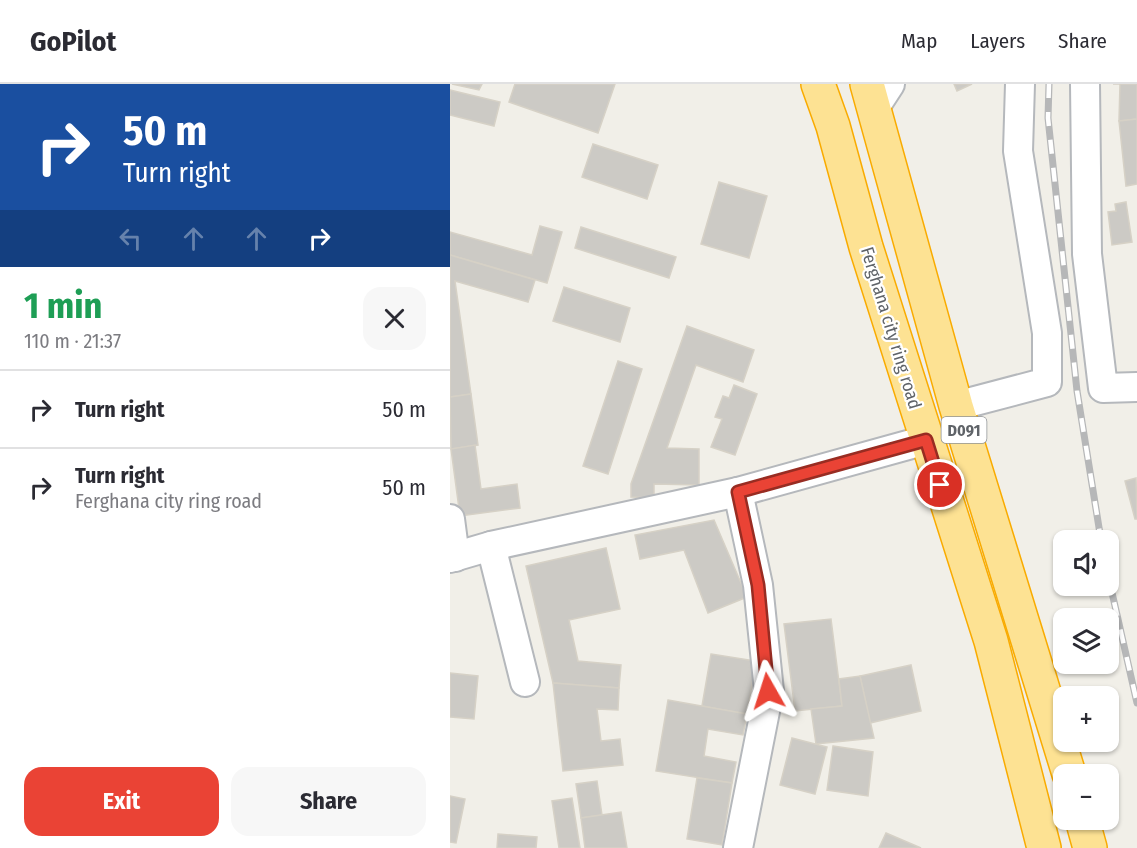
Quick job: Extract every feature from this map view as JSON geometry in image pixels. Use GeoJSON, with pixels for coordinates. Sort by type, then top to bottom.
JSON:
{"type":"FeatureCollection","features":[{"type":"Feature","properties":{"kind":"highway","name":"Ferghana city ring road"},"geometry":{"type":"LineString","coordinates":[[818,84],[833,126],[866,247],[991,641],[1044,848]]}},
{"type":"Feature","properties":{"kind":"highway","name":"D091"},"geometry":{"type":"LineString","coordinates":[[877,92],[910,232],[956,406],[1065,764]]}},
{"type":"Feature","properties":{"kind":"highway"},"geometry":{"type":"LineString","coordinates":[[866,247],[910,232]]}},
{"type":"Feature","properties":{"kind":"highway"},"geometry":{"type":"LineString","coordinates":[[1085,830],[1090,848]]}},
{"type":"Feature","properties":{"kind":"street"},"geometry":{"type":"LineString","coordinates":[[956,406],[1047,382],[1047,333],[1017,151],[1020,84]]}},
{"type":"Feature","properties":{"kind":"street"},"geometry":{"type":"LineString","coordinates":[[1085,84],[1087,254],[1103,388],[1137,387]]}},
{"type":"Feature","properties":{"kind":"street"},"geometry":{"type":"LineString","coordinates":[[450,519],[452,558],[490,546],[738,492],[926,440]]}},
{"type":"Feature","properties":{"kind":"street"},"geometry":{"type":"LineString","coordinates":[[738,492],[758,585],[768,691],[738,848]]}},
{"type":"Feature","properties":{"kind":"street"},"geometry":{"type":"LineString","coordinates":[[490,546],[525,682]]}},
{"type":"Feature","properties":{"kind":"building"},"geometry":{"type":"Polygon","coordinates":[[[452,84],[482,84],[479,90],[452,84]]]}},
{"type":"Feature","properties":{"kind":"building"},"geometry":{"type":"Polygon","coordinates":[[[515,84],[615,84],[598,133],[509,102],[515,84]]]}},
{"type":"Feature","properties":{"kind":"building"},"geometry":{"type":"Polygon","coordinates":[[[954,84],[972,84],[957,91],[954,84]]]}},
{"type":"Feature","properties":{"kind":"building"},"geometry":{"type":"Polygon","coordinates":[[[1120,84],[1137,84],[1137,119],[1119,121],[1120,84]]]}},
{"type":"Feature","properties":{"kind":"building"},"geometry":{"type":"Polygon","coordinates":[[[450,90],[500,102],[494,126],[450,115],[450,90]]]}},
{"type":"Feature","properties":{"kind":"building"},"geometry":{"type":"Polygon","coordinates":[[[1137,119],[1137,184],[1126,186],[1119,121],[1137,119]]]}},
{"type":"Feature","properties":{"kind":"building"},"geometry":{"type":"Polygon","coordinates":[[[593,144],[658,165],[647,199],[582,177],[593,144]]]}},
{"type":"Feature","properties":{"kind":"building"},"geometry":{"type":"Polygon","coordinates":[[[719,182],[767,196],[749,258],[701,244],[719,182]]]}},
{"type":"Feature","properties":{"kind":"building"},"geometry":{"type":"Polygon","coordinates":[[[1126,202],[1132,242],[1112,245],[1108,212],[1116,211],[1115,204],[1126,202]]]}},
{"type":"Feature","properties":{"kind":"building"},"geometry":{"type":"Polygon","coordinates":[[[540,226],[562,232],[547,283],[450,255],[450,232],[532,255],[540,226]]]}},
{"type":"Feature","properties":{"kind":"building"},"geometry":{"type":"Polygon","coordinates":[[[581,227],[676,257],[669,278],[575,248],[581,227]]]}},
{"type":"Feature","properties":{"kind":"building"},"geometry":{"type":"Polygon","coordinates":[[[450,255],[535,280],[528,302],[455,281],[471,394],[450,397],[450,255]]]}},
{"type":"Feature","properties":{"kind":"building"},"geometry":{"type":"Polygon","coordinates":[[[564,287],[630,308],[620,342],[553,321],[564,287]]]}},
{"type":"Feature","properties":{"kind":"building"},"geometry":{"type":"Polygon","coordinates":[[[687,326],[754,350],[743,382],[696,365],[667,448],[699,449],[699,485],[654,484],[654,498],[631,497],[631,484],[687,326]]]}},
{"type":"Feature","properties":{"kind":"building"},"geometry":{"type":"Polygon","coordinates":[[[618,361],[642,369],[608,474],[583,466],[618,361]]]}},
{"type":"Feature","properties":{"kind":"building"},"geometry":{"type":"Polygon","coordinates":[[[734,385],[757,394],[735,455],[711,447],[722,419],[715,417],[723,396],[729,398],[734,385]]]}},
{"type":"Feature","properties":{"kind":"building"},"geometry":{"type":"Polygon","coordinates":[[[471,394],[478,445],[451,449],[450,397],[471,394]]]}},
{"type":"Feature","properties":{"kind":"building"},"geometry":{"type":"Polygon","coordinates":[[[475,445],[481,489],[517,484],[520,508],[460,516],[451,449],[475,445]]]}},
{"type":"Feature","properties":{"kind":"building"},"geometry":{"type":"Polygon","coordinates":[[[1136,478],[1137,519],[1135,519],[1125,481],[1136,478]]]}},
{"type":"Feature","properties":{"kind":"building"},"geometry":{"type":"Polygon","coordinates":[[[714,520],[747,597],[708,613],[684,550],[640,559],[635,535],[714,520]]]}},
{"type":"Feature","properties":{"kind":"building"},"geometry":{"type":"Polygon","coordinates":[[[606,548],[620,609],[569,620],[578,661],[621,665],[619,688],[553,683],[526,566],[606,548]]]}},
{"type":"Feature","properties":{"kind":"building"},"geometry":{"type":"Polygon","coordinates":[[[831,619],[842,706],[795,711],[784,624],[831,619]]]}},
{"type":"Feature","properties":{"kind":"building"},"geometry":{"type":"Polygon","coordinates":[[[711,654],[756,661],[747,714],[702,706],[711,654]]]}},
{"type":"Feature","properties":{"kind":"building"},"geometry":{"type":"Polygon","coordinates":[[[911,665],[921,711],[870,723],[860,676],[911,665]]]}},
{"type":"Feature","properties":{"kind":"building"},"geometry":{"type":"Polygon","coordinates":[[[450,673],[478,676],[474,719],[450,717],[450,673]]]}},
{"type":"Feature","properties":{"kind":"building"},"geometry":{"type":"Polygon","coordinates":[[[860,676],[874,738],[816,744],[811,709],[842,706],[839,679],[860,676]]]}},
{"type":"Feature","properties":{"kind":"building"},"geometry":{"type":"Polygon","coordinates":[[[553,683],[619,688],[618,710],[597,709],[601,741],[620,739],[623,765],[563,771],[553,683]]]}},
{"type":"Feature","properties":{"kind":"building"},"geometry":{"type":"Polygon","coordinates":[[[668,700],[747,714],[743,735],[708,729],[704,756],[736,762],[732,783],[656,771],[668,700]]]}},
{"type":"Feature","properties":{"kind":"building"},"geometry":{"type":"Polygon","coordinates":[[[792,738],[827,747],[815,794],[780,785],[792,738]]]}},
{"type":"Feature","properties":{"kind":"building"},"geometry":{"type":"Polygon","coordinates":[[[833,746],[873,752],[868,796],[827,790],[833,746]]]}},
{"type":"Feature","properties":{"kind":"building"},"geometry":{"type":"Polygon","coordinates":[[[697,778],[732,783],[722,845],[687,839],[697,778]]]}},
{"type":"Feature","properties":{"kind":"building"},"geometry":{"type":"Polygon","coordinates":[[[597,781],[602,815],[581,818],[576,784],[597,781]]]}},
{"type":"Feature","properties":{"kind":"building"},"geometry":{"type":"Polygon","coordinates":[[[450,796],[465,799],[456,843],[450,842],[450,796]]]}},
{"type":"Feature","properties":{"kind":"building"},"geometry":{"type":"Polygon","coordinates":[[[572,798],[580,848],[559,848],[552,801],[572,798]]]}},
{"type":"Feature","properties":{"kind":"building"},"geometry":{"type":"Polygon","coordinates":[[[621,812],[627,848],[585,848],[581,818],[621,812]]]}},
{"type":"Feature","properties":{"kind":"building"},"geometry":{"type":"Polygon","coordinates":[[[886,833],[921,848],[879,848],[886,833]]]}},
{"type":"Feature","properties":{"kind":"building"},"geometry":{"type":"Polygon","coordinates":[[[498,834],[537,837],[536,848],[497,848],[498,834]]]}},
{"type":"Feature","properties":{"kind":"railway"},"geometry":{"type":"LineString","coordinates":[[1049,84],[1048,118],[1077,391],[1099,530]]}},
{"type":"Feature","properties":{"kind":"railway"},"geometry":{"type":"LineString","coordinates":[[1113,596],[1137,703]]}},
{"type":"Feature","properties":{"kind":"route"},"geometry":{"type":"LineString","coordinates":[[768,691],[758,585],[738,492],[926,440],[940,485]]}}]}
